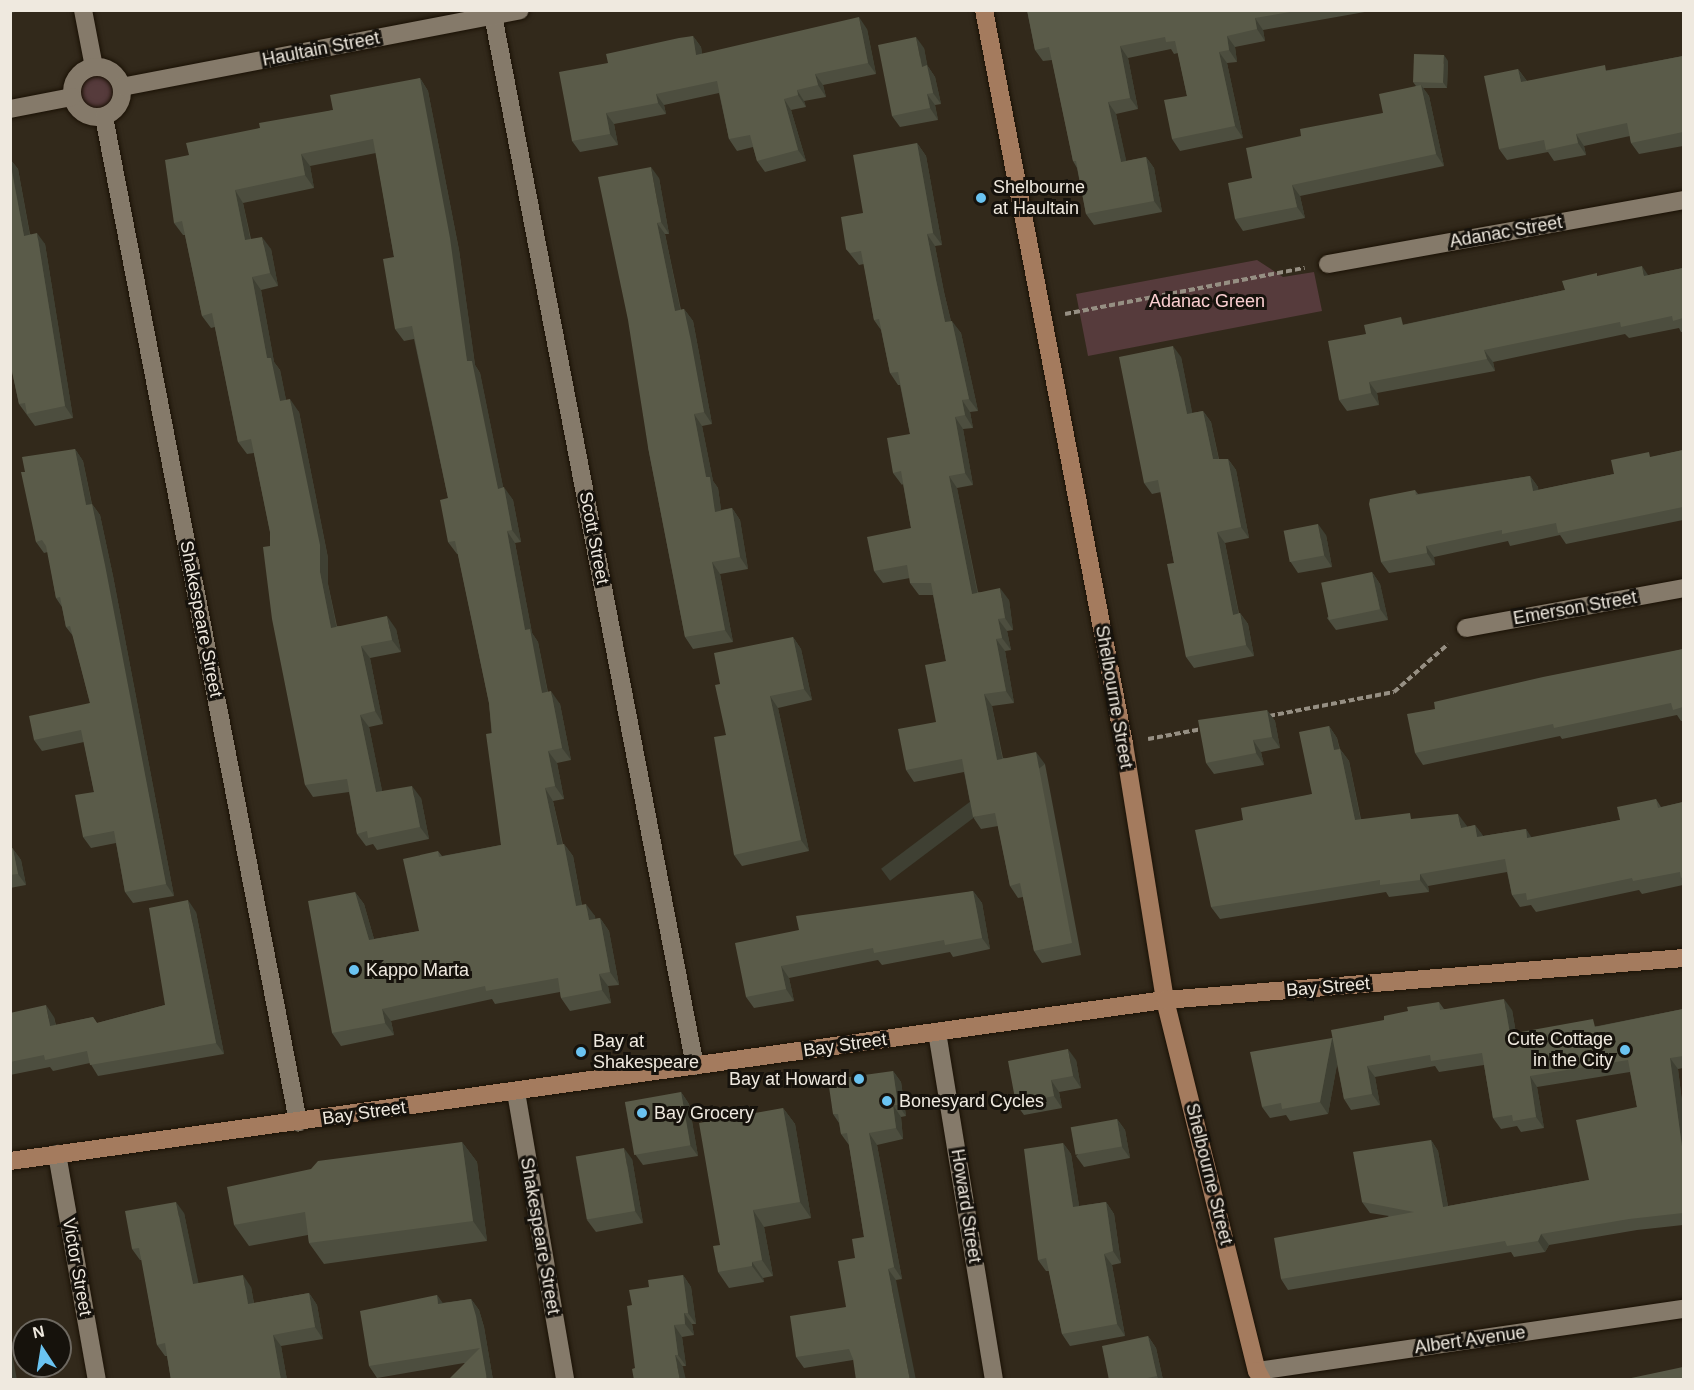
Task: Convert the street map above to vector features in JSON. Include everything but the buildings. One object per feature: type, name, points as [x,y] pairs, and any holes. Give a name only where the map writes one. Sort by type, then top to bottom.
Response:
[{"type":"main road","name":"Shelbourne Street","points":[[984,10],[1124,744],[1166,1000],[1259,1375]]},
{"type":"main road","name":"Bay Street","points":[[10,1161],[1166,1000],[1683,958]]},
{"type":"street","points":[[83,10],[94,67]]},
{"type":"street","name":"Haultain Street","points":[[122,87],[493,13],[520,10]]},
{"type":"street","name":"Scott Street","points":[[493,13],[695,1066]]},
{"type":"street","points":[[94,67],[112,72],[122,87],[119,106],[104,117],[84,114],[72,97],[77,78],[94,67]]},
{"type":"street","points":[[10,109],[72,97]]},
{"type":"street","name":"Shakespeare Street","points":[[104,117],[298,1122]]},
{"type":"street","name":"Adanac Street","points":[[1328,264],[1683,200]]},
{"type":"street","name":"Emerson Street","points":[[1466,628],[1683,588]]},
{"type":"street","name":"Howard Street","points":[[937,1032],[994,1380]]},
{"type":"street","name":"Shakespeare Street","points":[[516,1092],[565,1380]]},
{"type":"street","name":"Victor Street","points":[[57,1154],[97,1380]]},
{"type":"street","name":"Albert Avenue","points":[[1259,1375],[1683,1308]]},
{"type":"path","points":[[1044,319],[1328,264]]},
{"type":"path","points":[[1266,717],[1394,692],[1466,628]]},
{"type":"path","points":[[1124,744],[1208,728]]},
{"type":"green space","points":[[97,73],[110,78],[115,91],[110,104],[97,109],[84,104],[79,91],[84,78]]},
{"type":"green space","name":"Adanac Green","points":[[1257,260],[1283,277],[1314,272],[1322,311],[1088,356],[1076,294]]},
{"type":"place","name":"Shelbourne at Haultain","points":[[981,198]]},
{"type":"place","name":"Kappo Marta","points":[[354,970]]},
{"type":"place","name":"Cute Cottage in the City","points":[[1625,1050]]},
{"type":"place","name":"Bay at Shakespeare","points":[[581,1052]]},
{"type":"place","name":"Bay at Howard","points":[[859,1079]]},
{"type":"place","name":"Bonesyard Cycles","points":[[887,1101]]},
{"type":"place","name":"Bay Grocery","points":[[642,1113]]}]
